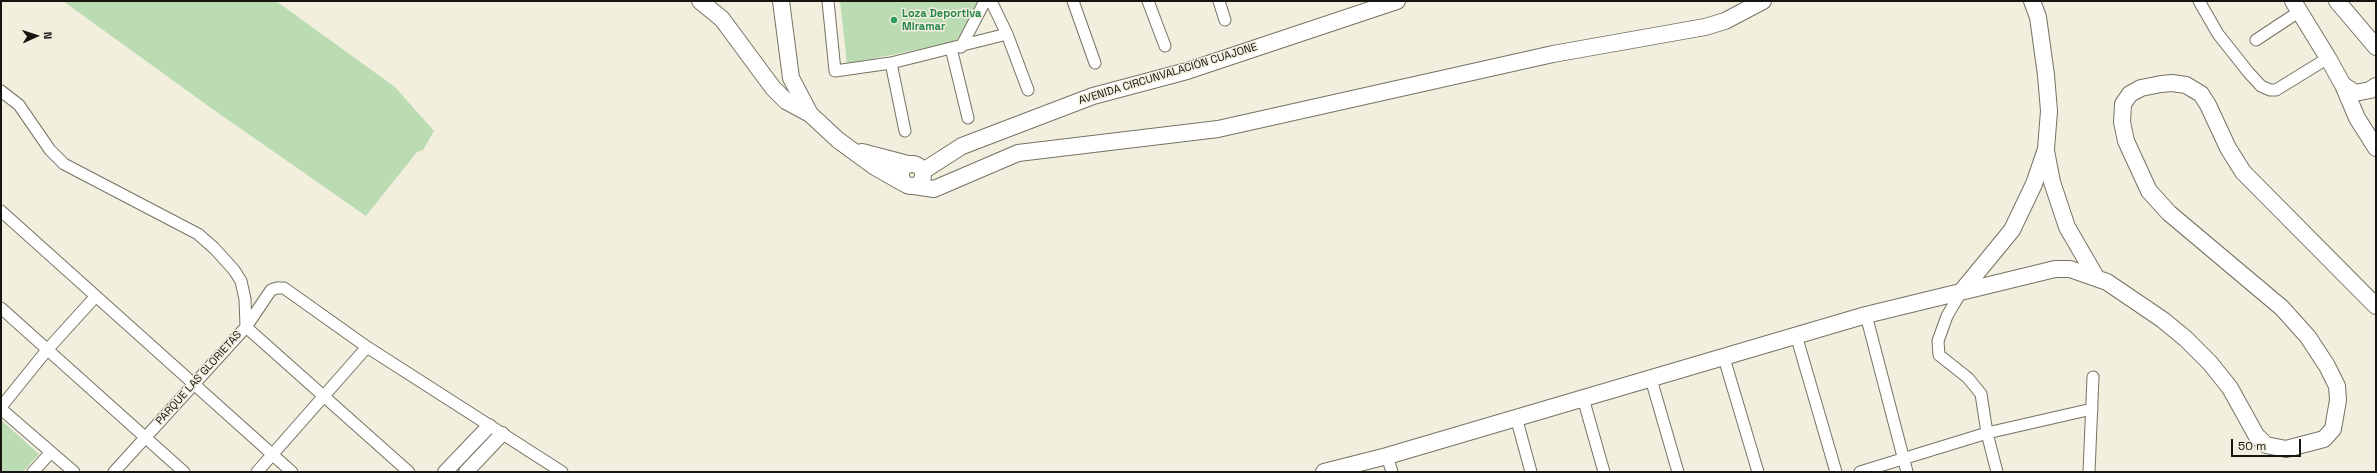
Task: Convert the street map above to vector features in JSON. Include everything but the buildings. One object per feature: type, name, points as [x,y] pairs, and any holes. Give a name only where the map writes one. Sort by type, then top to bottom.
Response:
[{"type":"main road","points":[[700,1],[722,19],[773,88],[786,101],[810,114],[850,149],[914,174],[934,189],[1018,153],[1188,134],[1218,129],[1545,56],[1705,27],[1725,21],[1763,1]]},
{"type":"main road","points":[[781,1],[791,78],[810,114]]},
{"type":"main road","name":"AVENIDA CIRCUNVALACIÓN CUAJONE","points":[[914,174],[962,146],[1093,96],[1187,71],[1397,1]]},
{"type":"main road","points":[[1961,292],[2012,230],[2034,184],[2046,149],[2049,111],[2046,75],[2038,16],[2032,1]]},
{"type":"main road","points":[[2337,1],[2376,47]]},
{"type":"main road","points":[[2297,6],[2343,85],[2357,118],[2376,148]]},
{"type":"main road","points":[[1324,472],[1387,456],[1866,315],[2055,269],[2070,269],[2107,282],[2151,312],[2186,339],[2230,388],[2256,435],[2266,445],[2286,449],[2307,445],[2324,439],[2332,429],[2337,414],[2337,386],[2327,366],[2308,337],[2282,308],[2169,213],[2149,191],[2126,141],[2122,122],[2123,104],[2130,94],[2141,88],[2172,83],[2186,85],[2201,94],[2228,148],[2243,172],[2376,306]]},
{"type":"main road","points":[[2343,85],[2355,92],[2370,90],[2376,86]]},
{"type":"main road","points":[[2046,149],[2052,182],[2067,227],[2096,277]]},
{"type":"street","points":[[828,1],[835,71],[891,64],[1007,34]]},
{"type":"street","points":[[968,118],[956,48],[984,1]]},
{"type":"street","points":[[991,1],[1007,34],[1028,90]]},
{"type":"street","points":[[1073,1],[1095,63]]},
{"type":"street","points":[[1148,1],[1165,46]]},
{"type":"street","points":[[1219,1],[1225,20]]},
{"type":"street","points":[[2199,1],[2218,34],[2245,68],[2261,86],[2270,90],[2276,90],[2328,58]]},
{"type":"street","points":[[2256,40],[2297,6]]},
{"type":"street","points":[[891,64],[905,131]]},
{"type":"street","points":[[1,91],[19,105],[50,150],[64,164],[198,234],[214,248],[234,270],[241,281],[245,299],[246,327],[324,398],[409,472]]},
{"type":"street","points":[[1,211],[192,384],[292,472]]},
{"type":"street","name":"PARQUE LAS GLORIETAS","points":[[114,472],[192,384],[246,327],[271,290],[284,288],[367,347]]},
{"type":"street","points":[[1961,292],[1947,316],[1938,340],[1939,355],[1968,378],[1981,394],[1987,433],[1997,472]]},
{"type":"street","points":[[74,472],[1,408],[47,350],[96,296]]},
{"type":"street","points":[[1,308],[184,472]]},
{"type":"street","points":[[1866,315],[1907,472]]},
{"type":"street","points":[[1796,335],[1836,472]]},
{"type":"street","points":[[257,472],[324,398],[367,347],[562,472]]},
{"type":"street","points":[[1724,358],[1758,472]]},
{"type":"street","points":[[2089,472],[2093,377]]},
{"type":"street","points":[[1651,379],[1678,472]]},
{"type":"street","points":[[1583,398],[1604,472]]},
{"type":"street","points":[[1860,472],[1987,433],[2092,409]]},
{"type":"street","points":[[1516,417],[1531,472]]},
{"type":"street","points":[[445,472],[489,426]]},
{"type":"street","points":[[466,472],[502,434]]},
{"type":"street","points":[[33,472],[51,452]]},
{"type":"street","points":[[1387,456],[1392,472]]},
{"type":"green space","points":[[63,1],[276,1],[395,87],[434,131],[423,150],[417,152],[366,216],[211,108]]},
{"type":"green space","points":[[840,1],[978,1],[963,34],[954,42],[847,64]]},
{"type":"green space","points":[[1,420],[39,454],[23,472],[1,472]]},
{"type":"place","name":"Loza Deportiva Miramar","points":[[894,20]]}]
